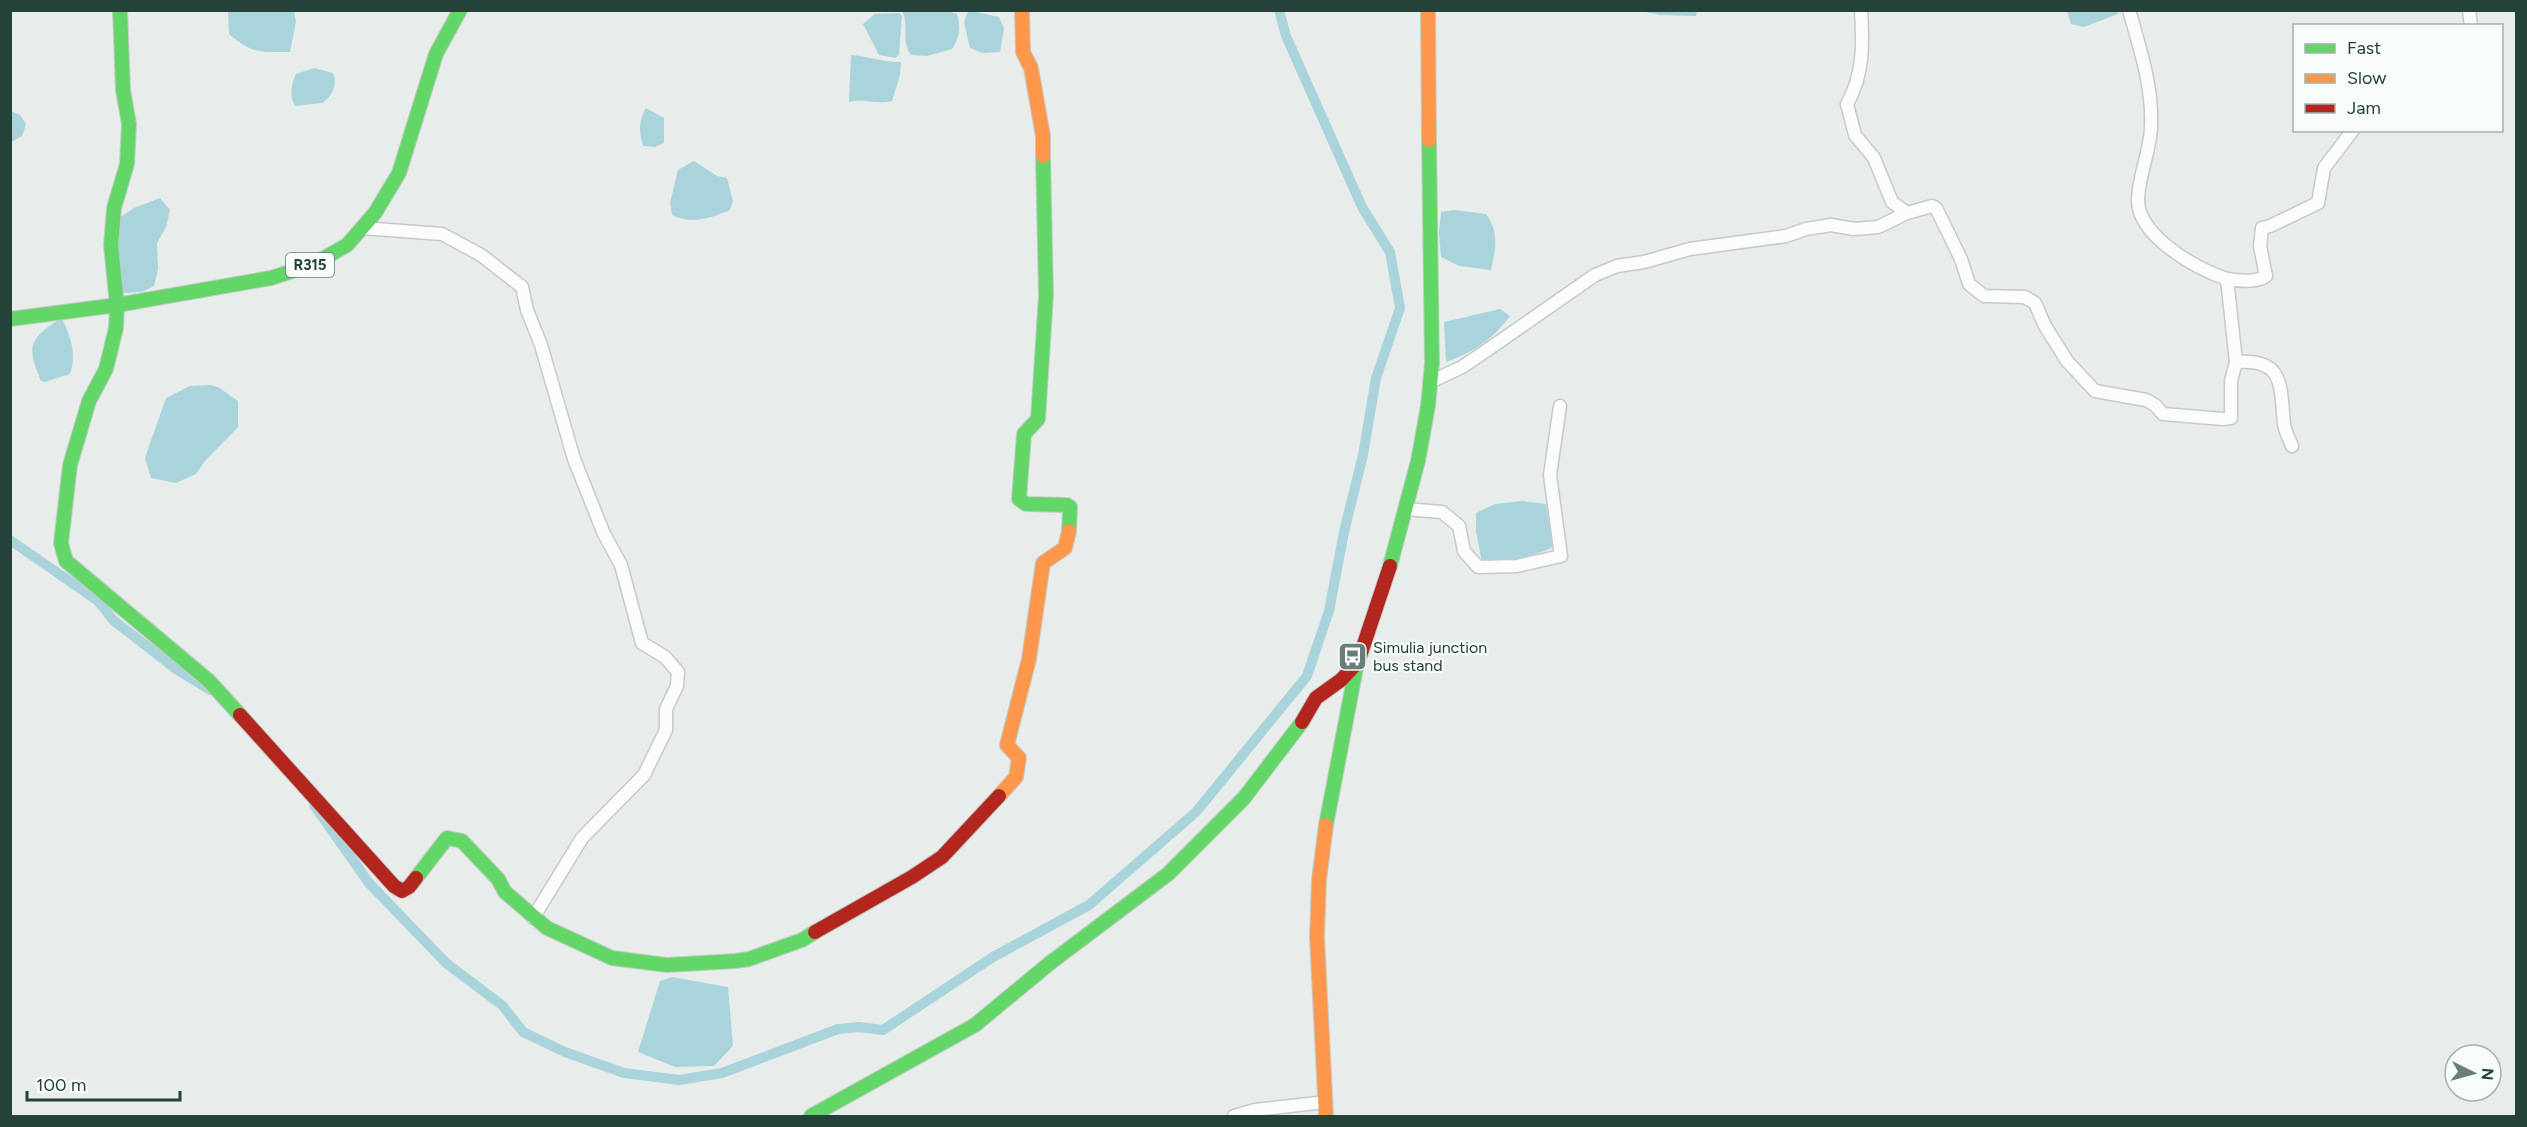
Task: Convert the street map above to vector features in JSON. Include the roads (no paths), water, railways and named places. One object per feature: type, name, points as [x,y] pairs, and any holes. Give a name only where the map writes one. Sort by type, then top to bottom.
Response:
[{"type":"street","points":[[120,10],[123,90],[129,124],[127,164],[114,208],[111,245],[117,305],[116,328],[106,369],[89,401],[70,465],[61,543],[66,561],[209,681],[394,886],[402,891],[409,887],[447,838],[456,838],[462,841],[498,879],[505,892],[533,918],[548,928],[612,958],[650,963],[697,965],[748,959],[802,940],[912,877],[942,856],[1016,777],[1019,758],[1007,745],[1008,738],[1029,659],[1043,563],[1065,548],[1068,541],[1070,507],[1026,504],[1019,500],[1024,434],[1038,420],[1046,295],[1043,135],[1031,68],[1023,52],[1022,10]]},
{"type":"street","name":"R315","points":[[10,319],[117,305],[271,278],[314,264],[348,245],[375,213],[399,173],[436,54],[460,10]]},
{"type":"street","points":[[1326,1116],[1317,990],[1317,910],[1323,850],[1358,662],[1393,555],[1418,461],[1430,382],[1428,10]]},
{"type":"street","points":[[1861,10],[1862,55],[1857,86],[1848,104],[1855,135],[1874,158],[1892,202],[1907,213]]},
{"type":"street","points":[[2129,10],[2148,75],[2151,129],[2138,201],[2141,216],[2148,229],[2182,257],[2227,279],[2261,280],[2266,276],[2260,246],[2262,228],[2318,203],[2324,168],[2351,132]]},
{"type":"street","points":[[1430,382],[1476,357],[1595,274],[1617,266],[1644,262],[1690,249],[1786,236],[1822,226],[1831,225],[1854,229],[1878,227],[1907,213],[1932,206],[1936,208],[1961,259],[1969,284],[1984,296],[2025,297],[2035,303],[2044,326],[2067,361],[2095,391],[2146,400],[2155,405],[2163,414],[2231,418],[2230,381],[2236,362],[2227,279]]},
{"type":"street","points":[[362,228],[442,234],[481,255],[522,287],[527,310],[544,356],[574,459],[604,534],[621,565],[642,643],[665,657],[678,672],[677,686],[666,709],[666,730],[644,775],[582,838],[533,918]]},
{"type":"street","points":[[2236,362],[2254,360],[2270,367],[2280,380],[2284,403],[2284,426],[2292,446]]},
{"type":"street","points":[[1405,509],[1442,512],[1458,526],[1464,551],[1478,567],[1517,566],[1561,556],[1550,475],[1560,406]]},
{"type":"street","points":[[811,1116],[975,1025],[1050,963],[1168,874],[1244,798],[1298,729],[1316,698],[1341,680],[1358,662]]},
{"type":"street","points":[[1234,1116],[1255,1110],[1326,1102]]},
{"type":"water","points":[[228,11],[294,11],[296,22],[290,52],[264,52],[244,45],[229,34]]},
{"type":"water","points":[[902,11],[948,11],[957,14],[959,32],[952,49],[927,56],[911,55],[906,43]]},
{"type":"water","points":[[972,11],[999,17],[1004,28],[1000,52],[982,53],[970,48],[964,22],[967,13]]},
{"type":"water","points":[[1641,11],[1697,11],[1696,16],[1660,15]]},
{"type":"water","points":[[2067,11],[2117,11],[2118,14],[2084,27],[2071,24]]},
{"type":"water","points":[[899,13],[902,16],[899,55],[895,58],[879,55],[863,24],[875,14]]},
{"type":"water","points":[[851,55],[901,62],[900,75],[892,101],[849,102]]},
{"type":"water","points":[[314,68],[333,73],[335,81],[331,94],[322,103],[295,106],[291,90],[296,74]]},
{"type":"water","points":[[646,108],[664,118],[664,143],[655,147],[643,146],[640,122]]},
{"type":"water","points":[[11,111],[20,115],[26,124],[22,136],[11,142]]},
{"type":"water","points":[[694,161],[717,176],[727,178],[733,201],[730,210],[708,218],[694,220],[672,215],[670,203],[678,170]]},
{"type":"water","points":[[160,198],[170,210],[166,227],[157,243],[158,269],[154,286],[142,292],[124,293],[119,282],[119,218],[134,208]]},
{"type":"water","points":[[1454,210],[1486,214],[1490,220],[1495,234],[1491,270],[1459,266],[1441,257],[1439,232],[1441,212]]},
{"type":"water","points":[[1500,309],[1510,316],[1489,339],[1466,354],[1446,362],[1444,322]]},
{"type":"water","points":[[62,319],[72,346],[73,360],[70,374],[45,382],[41,381],[32,355],[34,343],[42,332]]},
{"type":"water","points":[[190,386],[218,387],[238,401],[238,427],[205,461],[196,474],[176,483],[151,478],[145,458],[166,398]]},
{"type":"water","points":[[1523,501],[1546,504],[1553,547],[1518,559],[1482,562],[1476,532],[1476,513],[1495,504]]},
{"type":"water","points":[[672,977],[728,987],[733,1046],[714,1066],[675,1067],[638,1052],[660,981]]},
{"type":"waterway","points":[[314,805],[369,883],[446,963],[503,1006],[523,1032],[565,1052],[624,1073],[679,1080],[722,1073],[838,1029],[859,1027],[883,1030],[993,957],[1089,905],[1196,812],[1307,676],[1329,611],[1344,532],[1363,455],[1376,378],[1400,308],[1390,252],[1362,207],[1286,36],[1279,10]]},
{"type":"waterway","points":[[10,540],[98,601],[113,620],[176,669],[210,690]]},
{"type":"place","name":"Simulia junction bus stand","points":[[1352,656]]}]
